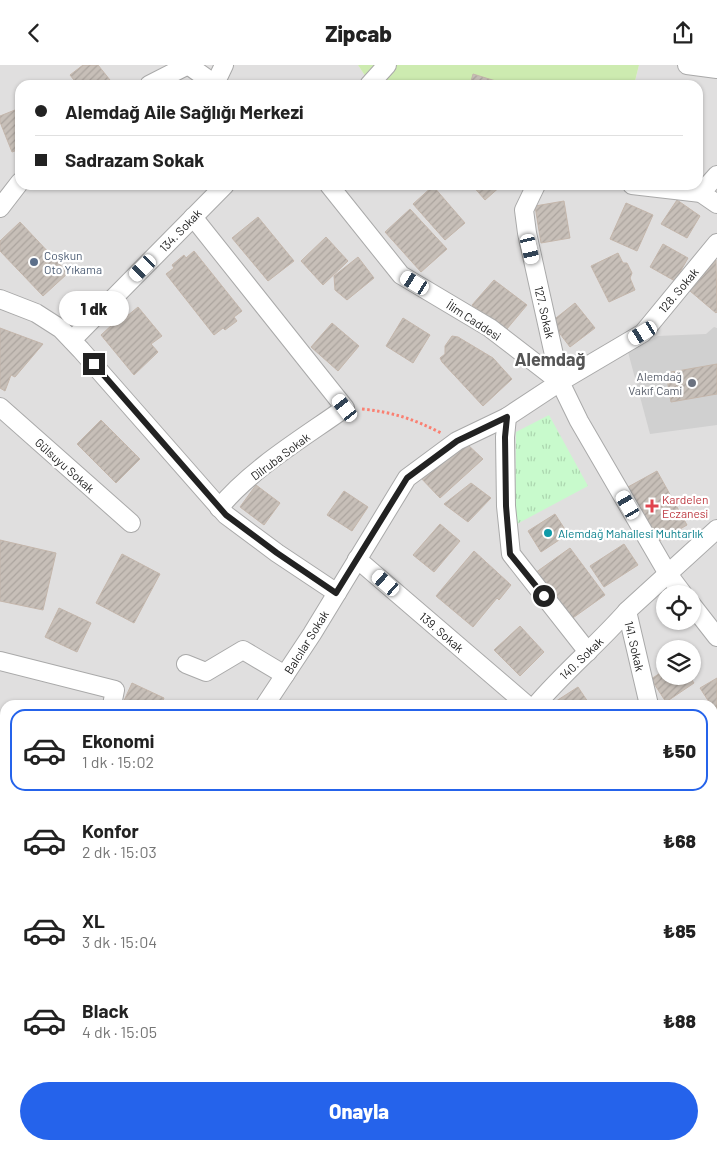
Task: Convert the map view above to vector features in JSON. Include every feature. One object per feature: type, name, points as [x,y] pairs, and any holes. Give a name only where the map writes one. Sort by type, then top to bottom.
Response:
[{"type":"street","points":[[159,80],[188,65],[209,80]]},
{"type":"street","points":[[218,80],[224,65]]},
{"type":"street","points":[[374,80],[387,65]]},
{"type":"street","points":[[687,65],[717,69]]},
{"type":"street","points":[[701,193],[717,175]]},
{"type":"street","points":[[0,208],[15,188]]},
{"type":"street","name":"134. Sokak","points":[[72,340],[220,190]]},
{"type":"street","name":"İlim Caddesi","points":[[333,190],[401,275],[490,328],[560,381],[579,421],[668,574],[677,585]]},
{"type":"street","name":"127. Sokak","points":[[534,190],[524,210],[527,233],[560,381]]},
{"type":"street","points":[[675,190],[701,193],[717,204]]},
{"type":"street","points":[[193,217],[345,408]]},
{"type":"street","name":"128. Sokak","points":[[560,381],[643,333],[717,243]]},
{"type":"street","points":[[0,299],[36,313],[61,329],[226,515],[336,593]]},
{"type":"street","name":"Balcılar Sokak","points":[[268,700],[407,478],[457,441],[507,417],[560,381]]},
{"type":"street","name":"Gülsuyu Sokak","points":[[0,407],[131,523]]},
{"type":"street","name":"Dilruba Sokak","points":[[219,508],[228,497],[270,461],[345,408]]},
{"type":"street","points":[[507,417],[505,437],[506,506],[510,554],[588,651]]},
{"type":"street","name":"141. Sokak","points":[[648,700],[627,611],[717,529]]},
{"type":"street","name":"139. Sokak","points":[[357,559],[521,700]]},
{"type":"street","name":"140. Sokak","points":[[540,700],[627,611]]},
{"type":"street","points":[[701,617],[717,637]]},
{"type":"street","points":[[186,664],[206,672],[243,650],[284,675]]},
{"type":"street","points":[[0,661],[115,690],[113,700]]},
{"type":"path","points":[[345,408],[376,410],[402,415],[457,441]]},
{"type":"shaded area","points":[[0,65],[358,65],[368,80],[15,80],[15,190],[703,190],[703,80],[635,80],[639,65],[717,65],[717,700],[0,700]]},
{"type":"shaded area","points":[[714,327],[717,328],[717,425],[650,434],[628,352],[658,336],[706,334]]},
{"type":"green space","points":[[358,65],[639,65],[635,80],[368,80]]},
{"type":"green space","points":[[549,415],[588,486],[515,525],[516,432]]},
{"type":"building","points":[[83,65],[98,65],[110,80],[74,80],[70,75]]},
{"type":"building","points":[[473,74],[492,80],[471,80]]},
{"type":"building","points":[[15,110],[15,151],[12,152],[0,122],[0,116]]},
{"type":"building","points":[[429,190],[436,190],[465,223],[445,240],[413,204]]},
{"type":"building","points":[[476,190],[496,190],[485,200]]},
{"type":"building","points":[[677,200],[700,216],[687,238],[661,224]]},
{"type":"building","points":[[564,201],[570,238],[541,243],[535,206]]},
{"type":"building","points":[[626,203],[653,215],[637,251],[610,239]]},
{"type":"building","points":[[410,209],[447,249],[421,272],[385,232]]},
{"type":"building","points":[[258,217],[294,261],[268,281],[232,238]]},
{"type":"building","name":"Coşkun Oto Yıkama","points":[[20,222],[68,273],[43,296],[0,251],[0,241]]},
{"type":"building","points":[[326,237],[348,261],[323,285],[301,261]]},
{"type":"building","points":[[663,244],[688,258],[675,281],[650,267]]},
{"type":"building","points":[[194,251],[242,311],[234,317],[237,321],[214,335],[166,274],[174,268],[172,265],[184,255],[186,258]]},
{"type":"building","points":[[618,253],[623,263],[627,263],[632,273],[630,278],[635,290],[609,302],[591,266]]},
{"type":"building","points":[[358,257],[374,278],[347,300],[335,290],[334,276]]},
{"type":"building","points":[[716,260],[717,312],[716,313],[690,291]]},
{"type":"building","points":[[494,280],[527,305],[506,330],[472,305]]},
{"type":"building","points":[[575,303],[595,328],[570,347],[551,322]]},
{"type":"building","points":[[138,307],[162,336],[151,344],[158,352],[134,375],[101,335],[113,324],[115,326]]},
{"type":"building","points":[[403,318],[430,335],[413,363],[386,346]]},
{"type":"building","points":[[332,323],[359,346],[338,371],[311,347]]},
{"type":"building","points":[[0,328],[43,344],[15,377],[11,375],[5,391],[0,388]]},
{"type":"building","points":[[452,336],[458,337],[493,358],[512,379],[483,406],[440,358],[445,354],[445,346]]},
{"type":"building","name":"Alemdağ Vakıf Cami","points":[[717,364],[717,394],[671,402],[666,373]]},
{"type":"building","points":[[101,420],[140,459],[116,483],[77,444]]},
{"type":"building","points":[[467,444],[483,459],[440,498],[419,476]]},
{"type":"building","points":[[657,471],[687,525],[659,541],[628,487]]},
{"type":"building","points":[[471,483],[491,498],[468,522],[444,504]]},
{"type":"building","points":[[256,485],[280,503],[264,525],[240,507]]},
{"type":"building","points":[[344,491],[368,507],[352,531],[327,515]]},
{"type":"building","name":"Alemdağ Mahallesi Muhtarlık","points":[[555,514],[568,534],[541,552],[528,531]]},
{"type":"building","points":[[440,524],[460,541],[434,572],[413,555]]},
{"type":"building","points":[[0,540],[56,553],[43,610],[0,601]]},
{"type":"building","points":[[624,544],[638,565],[604,587],[590,566]]},
{"type":"building","points":[[570,548],[605,595],[570,620],[535,573]]},
{"type":"building","points":[[474,551],[511,585],[499,600],[497,598],[473,627],[436,596]]},
{"type":"building","points":[[122,554],[160,574],[134,623],[96,603]]},
{"type":"building","points":[[59,608],[91,623],[77,652],[45,637]]},
{"type":"building","points":[[520,626],[544,652],[520,676],[494,650]]},
{"type":"building","points":[[656,676],[656,685],[691,685],[669,700],[665,700],[651,679]]},
{"type":"building","points":[[717,678],[717,700],[708,700],[700,688]]},
{"type":"building","points":[[132,683],[164,698],[163,700],[124,700]]},
{"type":"building","points":[[578,687],[587,700],[558,700]]},
{"type":"place","name":"Coşkun Oto Yıkama","points":[[34,262]]},
{"type":"place","name":"Alemdağ Vakıf Cami","points":[[692,383]]},
{"type":"place","name":"Kardelen Eczanesi","points":[[652,506]]},
{"type":"place","name":"Alemdağ Mahallesi Muhtarlık","points":[[548,533]]},
{"type":"district","name":"Alemdağ","points":[[550,359]]},
{"type":"route","points":[[94,364],[226,515],[336,593],[407,478],[457,441],[507,417],[505,437],[506,506],[510,554],[544,596]]}]
